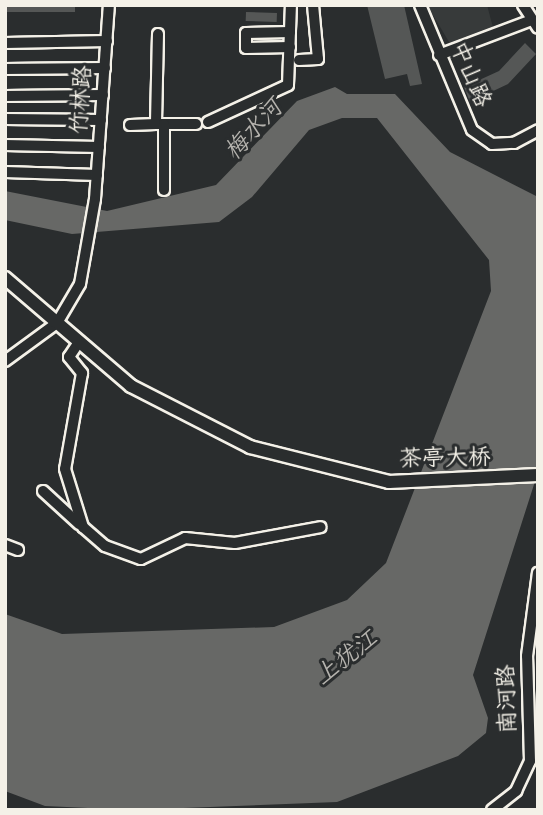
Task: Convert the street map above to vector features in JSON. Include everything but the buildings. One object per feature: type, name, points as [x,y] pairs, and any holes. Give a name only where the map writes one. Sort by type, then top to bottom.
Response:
[{"type":"main road","name":"茶亭大桥","points":[[5,278],[131,386],[250,447],[352,477],[445,483],[538,475]]},
{"type":"street","name":"竹林路","points":[[57,323],[80,284],[90,240],[109,5]]},
{"type":"street","points":[[208,122],[288,85],[291,5]]},
{"type":"street","points":[[299,60],[318,60],[313,5]]},
{"type":"street","name":"中山路","points":[[420,5],[472,130],[492,144],[514,143],[538,130]]},
{"type":"street","points":[[523,5],[529,21],[538,28]]},
{"type":"street","points":[[439,55],[529,21]]},
{"type":"street","points":[[290,32],[246,33],[246,48],[290,47]]},
{"type":"street","points":[[158,34],[164,190]]},
{"type":"street","points":[[5,43],[107,41]]},
{"type":"street","points":[[5,69],[105,68]]},
{"type":"street","points":[[5,96],[103,95]]},
{"type":"street","points":[[5,119],[101,120]]},
{"type":"street","points":[[130,125],[196,124]]},
{"type":"street","points":[[5,145],[99,147]]},
{"type":"street","points":[[5,172],[97,175]]},
{"type":"street","points":[[5,361],[57,323]]},
{"type":"street","points":[[79,342],[69,357],[82,373],[65,469],[83,527]]},
{"type":"street","points":[[43,491],[105,546],[141,559],[185,538],[235,542],[321,527]]},
{"type":"street","points":[[5,545],[18,550]]},
{"type":"street","name":"南河路","points":[[492,810],[516,791],[530,761],[527,656],[538,573]]},
{"type":"shaded area","points":[[427,5],[487,5],[495,35],[452,47]]},
{"type":"water","name":"上犹江","points":[[335,87],[347,94],[395,94],[450,152],[538,197],[538,472],[473,675],[488,718],[486,733],[458,756],[337,802],[131,810],[45,806],[5,791],[5,614],[62,634],[274,627],[347,600],[386,563],[491,291],[489,260],[377,118],[342,118],[309,130],[252,197],[219,222],[72,234],[5,220],[5,191],[107,211],[216,185],[297,101]]},
{"type":"water label","name":"梅水河","points":[[255,131]]}]
